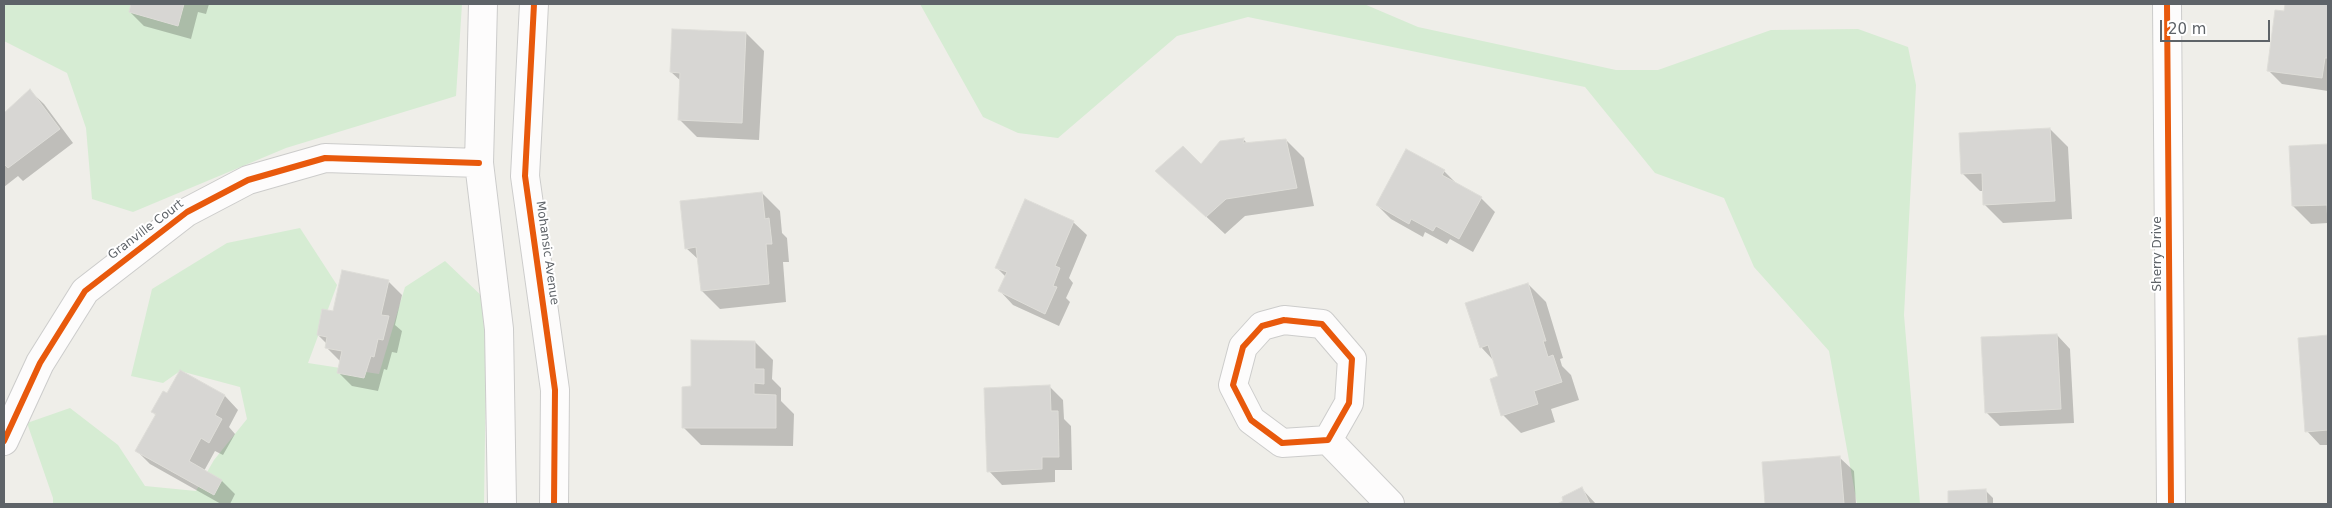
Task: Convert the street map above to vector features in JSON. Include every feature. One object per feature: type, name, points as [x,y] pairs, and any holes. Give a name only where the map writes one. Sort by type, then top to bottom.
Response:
[{"type":"street","points":[[483,4],[479,163],[499,329],[502,504]]},
{"type":"street","name":"Mohansic Avenue","points":[[534,4],[525,176],[555,390],[554,504]]},
{"type":"street","name":"Sherry Drive","points":[[2167,4],[2171,504]]},
{"type":"street","name":"Granville Court","points":[[4,441],[40,362],[84,291],[187,212],[248,180],[324,158],[479,163]]},
{"type":"street","points":[[1328,440],[1349,403],[1352,359],[1322,324],[1284,320],[1262,326],[1243,347],[1233,385],[1251,420],[1282,443],[1328,440],[1390,504]]},
{"type":"green space","points":[[4,4],[462,4],[456,96],[286,148],[133,212],[92,199],[86,128],[67,73],[4,41]]},
{"type":"green space","points":[[920,4],[1364,4],[1418,27],[1616,70],[1658,70],[1771,30],[1858,29],[1908,47],[1916,85],[1904,315],[1920,504],[1857,504],[1829,351],[1754,267],[1724,198],[1655,173],[1585,87],[1248,17],[1177,36],[1058,138],[1018,133],[983,117]]},
{"type":"green space","points":[[300,228],[337,285],[308,363],[379,374],[405,287],[445,261],[487,301],[484,504],[53,504],[53,498],[27,423],[70,408],[118,445],[145,486],[196,491],[214,460],[247,419],[240,387],[180,371],[163,383],[131,376],[152,289],[227,243]]},
{"type":"building","points":[[131,4],[184,4],[178,26],[129,12]]},
{"type":"building","points":[[2285,4],[2328,4],[2328,58],[2325,58],[2322,78],[2267,71],[2275,10],[2284,11]]},
{"type":"building","points":[[672,29],[746,32],[742,123],[678,120],[680,73],[670,72]]},
{"type":"building","points":[[30,89],[60,129],[8,168],[4,164],[4,113]]},
{"type":"building","points":[[2050,128],[2055,201],[1983,205],[1982,173],[1961,174],[1959,133]]},
{"type":"building","points":[[1244,138],[1243,143],[1286,139],[1297,188],[1226,199],[1206,217],[1155,171],[1183,146],[1201,164],[1220,141]]},
{"type":"building","points":[[2328,144],[2328,223],[2327,205],[2292,206],[2289,146]]},
{"type":"building","points":[[1406,149],[1445,170],[1442,175],[1482,197],[1459,239],[1436,226],[1433,231],[1411,219],[1409,224],[1376,205]]},
{"type":"building","points":[[762,192],[765,219],[769,218],[772,244],[766,244],[769,284],[701,291],[696,247],[685,249],[680,201]]},
{"type":"building","points":[[1025,199],[1074,221],[1055,266],[1060,268],[1053,286],[1057,287],[1045,314],[998,291],[1007,272],[995,268]]},
{"type":"building","points":[[342,270],[389,280],[381,315],[389,316],[383,340],[378,339],[374,357],[371,356],[364,378],[337,373],[342,351],[325,348],[327,337],[317,335],[322,309],[333,311]]},
{"type":"building","points":[[1528,283],[1546,341],[1543,341],[1548,357],[1553,355],[1562,382],[1534,391],[1538,404],[1501,416],[1490,379],[1498,376],[1488,345],[1480,348],[1465,303]]},
{"type":"building","points":[[2057,334],[2061,409],[1985,413],[1981,337]]},
{"type":"building","points":[[2328,335],[2328,430],[2305,432],[2298,338]]},
{"type":"building","points":[[691,340],[755,341],[755,369],[764,369],[764,384],[754,383],[754,394],[776,395],[776,428],[682,428],[682,387],[691,386]]},
{"type":"building","points":[[180,370],[225,395],[215,415],[222,419],[209,443],[201,438],[189,461],[222,480],[214,495],[135,451],[156,414],[151,412],[163,391],[167,393]]},
{"type":"building","points":[[1050,385],[1051,411],[1058,411],[1059,457],[1042,457],[1042,469],[987,472],[984,388]]},
{"type":"building","points":[[1840,456],[1844,504],[1765,504],[1762,462]]},
{"type":"building","points":[[1582,487],[1590,504],[1557,504],[1563,501],[1562,497]]},
{"type":"building","points":[[1986,489],[1987,504],[1948,504],[1948,491]]},
{"type":"cycle path","points":[[534,4],[525,176],[555,390],[554,504]]},
{"type":"cycle path","points":[[2167,4],[2171,504]]},
{"type":"cycle path","points":[[4,441],[40,363],[85,291],[187,212],[248,180],[325,158],[479,163]]},
{"type":"cycle path","points":[[1284,320],[1322,324],[1352,359],[1349,403],[1328,440],[1282,443],[1251,420],[1233,385],[1243,347],[1262,326],[1284,320]]}]
